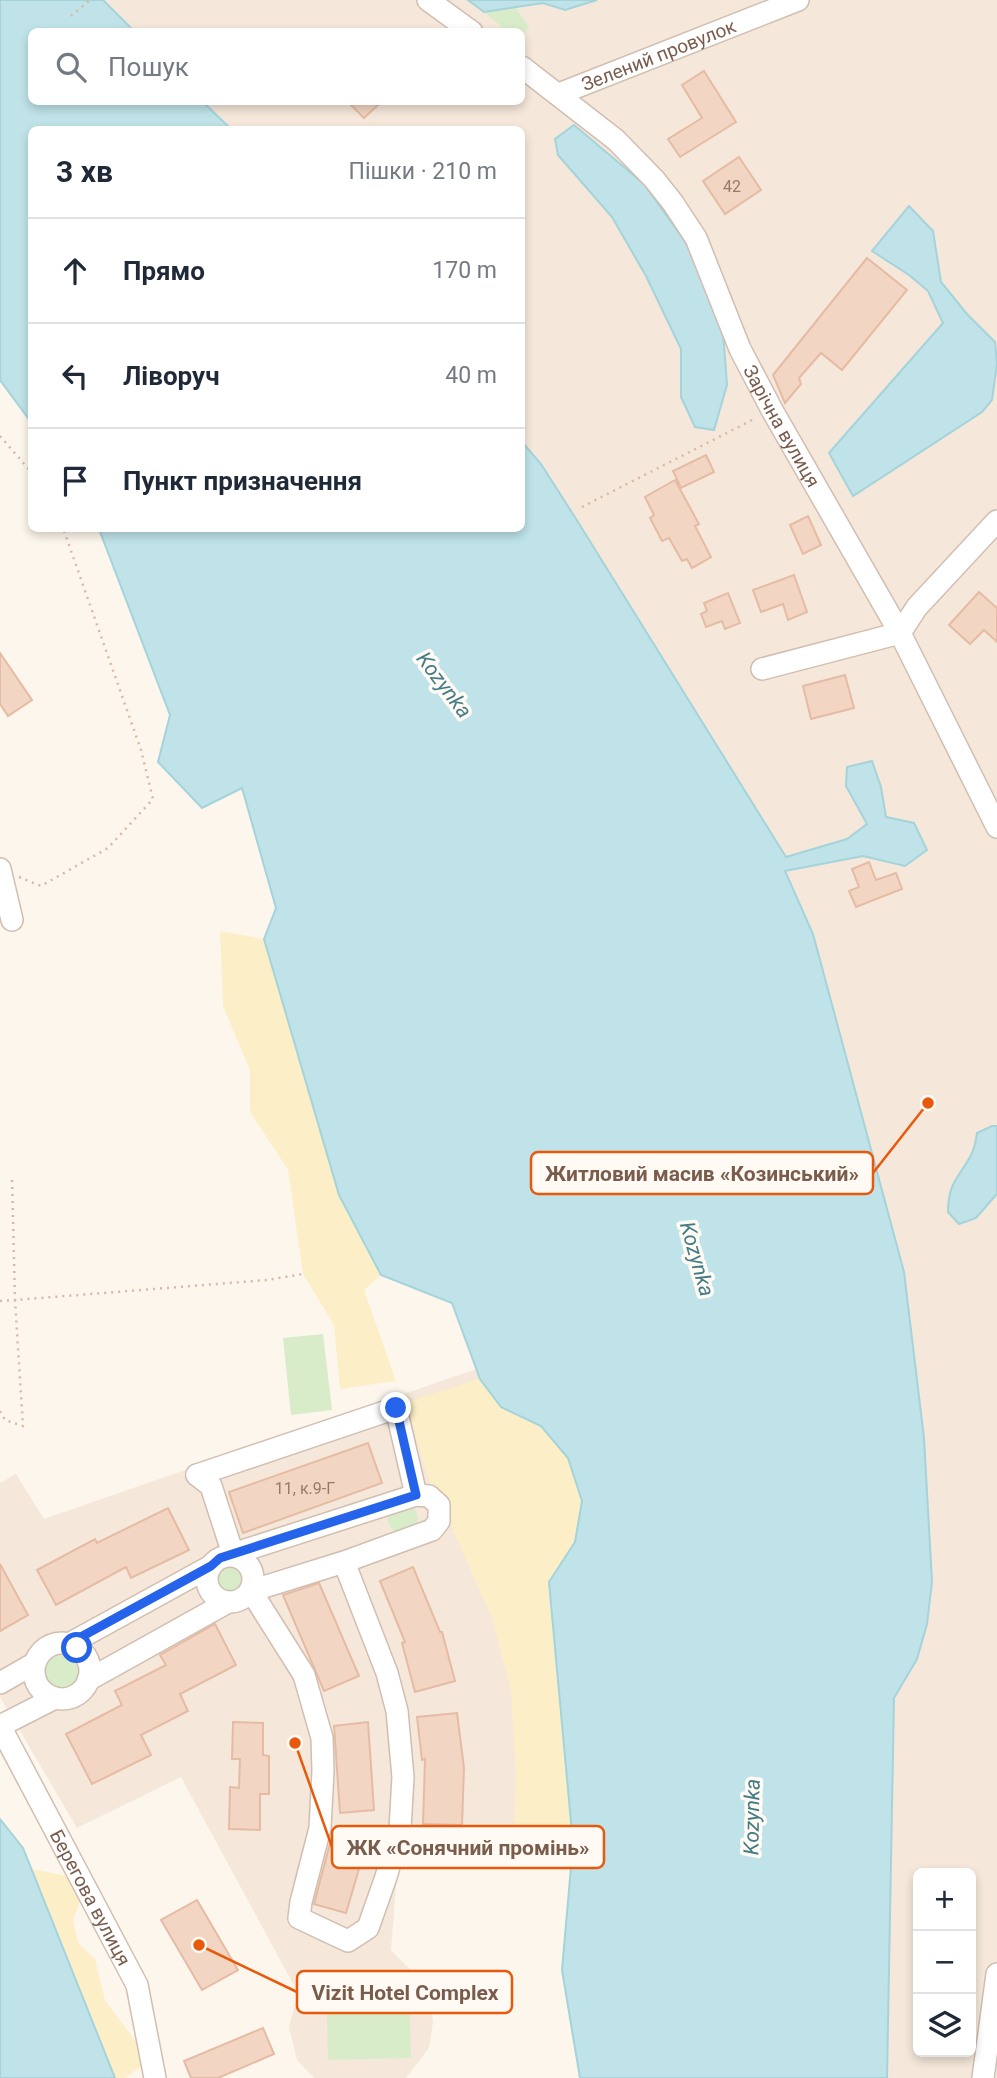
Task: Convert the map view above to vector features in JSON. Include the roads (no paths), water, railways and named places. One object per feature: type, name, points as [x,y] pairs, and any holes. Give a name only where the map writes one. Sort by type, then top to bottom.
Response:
[{"type":"street","points":[[428,0],[466,28]]},
{"type":"street","name":"Зелений провулок","points":[[559,94],[798,0]]},
{"type":"street","name":"Зарічна вулиця","points":[[525,69],[616,140],[673,202],[695,238],[740,349],[900,633],[997,827]]},
{"type":"street","points":[[762,670],[900,633],[917,607],[997,520]]},
{"type":"street","points":[[0,869],[12,920]]},
{"type":"street","points":[[344,1562],[387,1673],[397,1711],[403,1777],[400,1829],[377,1903],[368,1928],[348,1941],[299,1918],[320,1828],[323,1771],[321,1738],[304,1675],[251,1591],[254,1576],[251,1568],[247,1562],[233,1555],[211,1486],[197,1475],[396,1408],[416,1495]]},
{"type":"street","points":[[416,1495],[429,1496],[439,1505],[439,1521],[432,1530],[344,1562],[251,1591],[240,1600],[228,1602],[88,1679],[79,1693],[64,1699],[47,1695],[40,1689],[34,1672],[35,1663],[44,1649],[52,1645],[68,1644],[211,1566],[220,1558],[416,1495]]},
{"type":"street","points":[[211,1566],[207,1573],[209,1589],[214,1595],[228,1602]]},
{"type":"street","points":[[68,1644],[77,1648],[88,1662],[88,1679]]},
{"type":"street","points":[[0,1683],[35,1663]]},
{"type":"street","points":[[0,1726],[55,1698]]},
{"type":"street","name":"Берегова вулиця","points":[[0,1726],[137,1985],[155,2078]]},
{"type":"street","points":[[983,2078],[997,1974]]},
{"type":"water","points":[[0,0],[103,0],[131,28],[28,28],[28,105],[206,105],[228,126],[28,126],[28,418],[0,380]]},
{"type":"water","points":[[468,0],[597,0],[565,10],[543,3],[484,12]]},
{"type":"water","points":[[574,125],[644,184],[684,240],[721,306],[727,385],[714,430],[695,427],[681,397],[681,349],[646,276],[612,217],[558,155],[555,139]]},
{"type":"water","points":[[909,206],[933,231],[941,282],[995,342],[997,364],[992,400],[982,412],[853,496],[829,453],[943,323],[928,291],[872,251]]},
{"type":"water","name":"Kozynka","points":[[525,445],[541,464],[578,522],[786,857],[847,839],[867,824],[846,786],[847,767],[872,761],[881,787],[886,817],[914,823],[927,850],[905,866],[863,856],[785,871],[813,934],[904,1272],[924,1438],[932,1582],[927,1624],[917,1659],[894,1698],[887,2078],[580,2078],[562,1970],[573,1844],[549,1582],[575,1542],[582,1501],[568,1458],[541,1426],[501,1407],[480,1379],[452,1303],[381,1275],[339,1195],[264,939],[276,908],[242,788],[202,808],[158,762],[170,715],[100,532],[525,532]]},
{"type":"water","points":[[997,1126],[997,1194],[976,1218],[959,1224],[948,1212],[952,1187],[972,1152],[977,1133]]},
{"type":"water","points":[[0,1819],[23,1848],[115,2078],[0,2078]]},
{"type":"place","name":"Житловий масив «Козинський»","points":[[928,1103]]},
{"type":"place","name":"ЖК «Сонячний промінь»","points":[[295,1743]]},
{"type":"place","name":"Vizit Hotel Complex","points":[[199,1945]]}]
